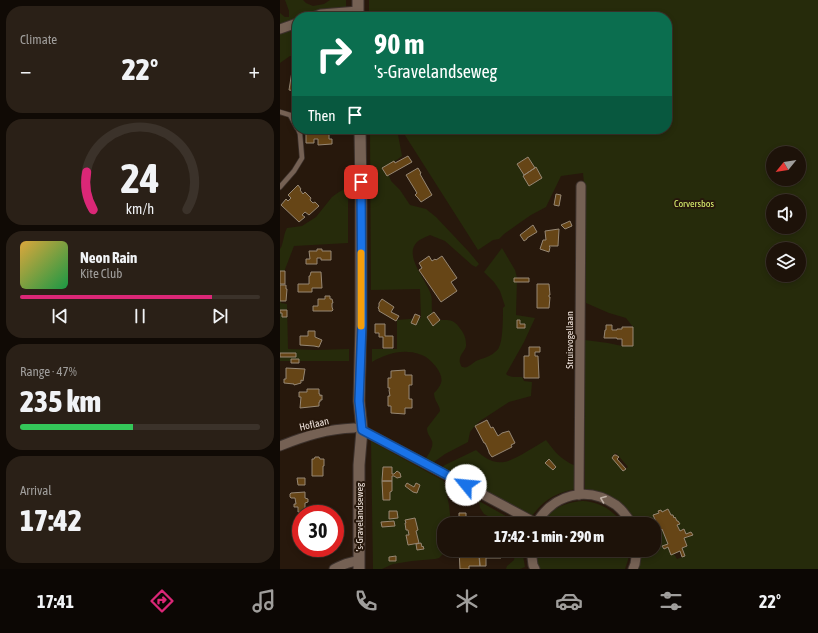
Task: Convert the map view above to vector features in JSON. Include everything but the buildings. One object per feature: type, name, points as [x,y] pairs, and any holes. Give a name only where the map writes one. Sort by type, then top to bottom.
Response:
[{"type":"street","points":[[336,12],[358,9]]},
{"type":"street","points":[[280,29],[292,25]]},
{"type":"street","name":"'s-Gravelandseweg","points":[[359,565],[358,429],[362,324],[360,134]]},
{"type":"street","name":"Struisvogellaan","points":[[579,494],[581,186]]},
{"type":"street","points":[[358,429],[523,517]]},
{"type":"street","name":"Hoflaan","points":[[280,446],[301,437],[324,431],[358,429]]},
{"type":"street","points":[[541,517],[554,503],[566,497],[579,494],[594,495],[608,500],[621,509],[627,517]]},
{"type":"street","points":[[531,557],[531,568]]},
{"type":"street","points":[[633,569],[636,557]]},
{"type":"street","points":[[334,569],[343,564],[354,561],[359,565]]},
{"type":"lane","points":[[280,112],[290,115],[292,119]]},
{"type":"lane","points":[[280,187],[294,172],[302,158],[300,134]]},
{"type":"green space","points":[[285,0],[303,0],[313,6],[324,4],[330,0],[346,0],[346,8],[319,12],[292,12],[292,21],[280,25],[280,13],[285,17],[289,17],[289,11]]},
{"type":"green space","name":"Corversbos","points":[[369,0],[818,0],[818,569],[639,569],[641,557],[661,557],[661,528],[668,544],[663,546],[664,549],[668,547],[671,555],[674,554],[677,559],[685,556],[682,548],[687,546],[684,538],[693,535],[691,532],[686,534],[684,529],[680,531],[677,525],[680,524],[673,515],[671,515],[668,509],[662,512],[660,510],[658,511],[659,513],[654,517],[632,517],[622,504],[616,500],[602,493],[585,489],[585,340],[622,346],[633,346],[633,327],[626,318],[609,313],[586,303],[585,193],[583,173],[561,176],[546,207],[531,215],[499,239],[493,240],[478,250],[404,134],[672,134],[672,12],[369,12]],"holes":[[[616,453],[628,467],[624,470],[612,456]]]},
{"type":"green space","points":[[292,30],[292,56],[290,56],[280,63],[280,34]]},
{"type":"green space","points":[[370,134],[398,134],[402,156],[387,170],[391,181],[400,190],[410,205],[426,209],[436,217],[479,264],[476,267],[472,265],[445,241],[430,235],[417,242],[413,248],[414,261],[429,289],[434,316],[439,320],[449,320],[456,323],[464,335],[466,346],[460,357],[462,367],[470,366],[476,361],[491,355],[498,349],[501,340],[503,308],[505,306],[500,291],[494,282],[484,272],[502,248],[515,270],[517,278],[516,315],[535,318],[524,342],[506,374],[512,377],[522,377],[524,381],[532,382],[531,396],[509,402],[480,421],[470,432],[468,442],[445,454],[431,464],[425,460],[432,446],[432,441],[427,428],[440,411],[434,393],[438,389],[442,380],[435,365],[426,357],[413,352],[394,353],[372,362],[372,349],[397,349],[397,320],[421,318],[420,289],[371,290]]},
{"type":"green space","points":[[348,187],[348,243],[294,246],[284,272],[281,303],[287,304],[288,349],[349,349],[349,361],[280,361],[280,249],[287,228],[302,226],[316,217],[332,197]]},
{"type":"green space","points":[[546,440],[559,455],[566,461],[576,466],[576,489],[561,493],[549,499],[539,507],[532,517],[526,517],[440,469],[445,465],[476,450],[485,457],[496,462],[508,461],[525,453]]},
{"type":"green space","points":[[371,441],[444,481],[450,517],[437,517],[437,557],[440,557],[439,558],[393,564],[382,569],[373,569]]},
{"type":"green space","points":[[479,501],[508,517],[490,517],[484,514],[480,508]]},
{"type":"green space","points":[[583,501],[595,503],[606,508],[617,517],[546,517],[558,507]]},
{"type":"green space","points":[[514,557],[523,557],[525,567],[520,569],[506,569],[507,566],[514,560]]},
{"type":"green space","points":[[535,557],[629,557],[625,569],[538,569]]},
{"type":"slow traffic","points":[[361,253],[361,326]]},
{"type":"route","points":[[361,182],[362,324],[359,401],[362,430],[466,485]]}]
